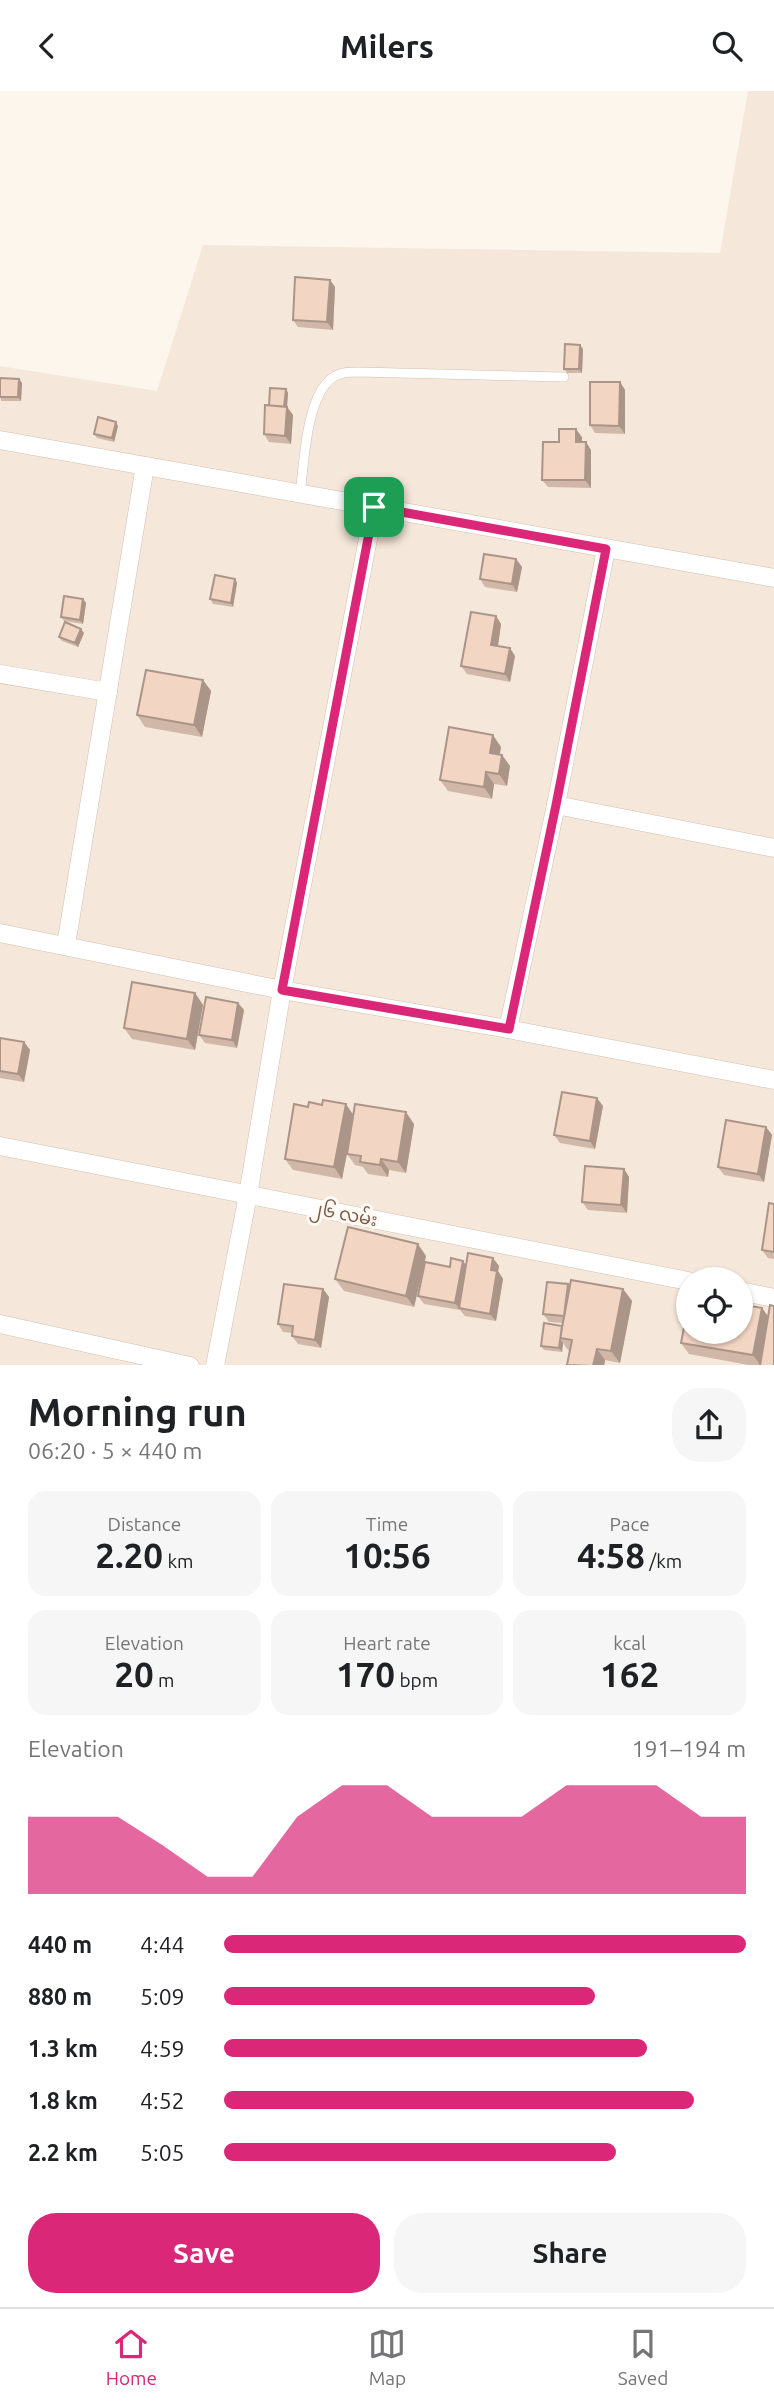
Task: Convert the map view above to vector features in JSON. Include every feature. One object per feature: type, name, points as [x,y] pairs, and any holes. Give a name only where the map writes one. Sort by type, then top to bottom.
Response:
[{"type":"street","points":[[0,440],[774,578]]},
{"type":"street","points":[[66,945],[145,466]]},
{"type":"street","points":[[215,1365],[248,1195],[282,990],[374,507]]},
{"type":"street","points":[[509,1029],[606,549]]},
{"type":"street","points":[[0,674],[108,692]]},
{"type":"street","points":[[556,805],[774,848]]},
{"type":"street","points":[[0,933],[282,990],[509,1029],[774,1080]]},
{"type":"street","name":"၂၆ လမ်း","points":[[0,1146],[676,1279]]},
{"type":"street","points":[[753,1294],[774,1298]]},
{"type":"street","points":[[0,1324],[185,1365]]},
{"type":"lane","points":[[300,494],[313,408],[331,378],[346,372],[564,377]]},
{"type":"shaded area","points":[[748,91],[774,91],[774,1365],[0,1365],[0,366],[157,391],[203,245],[720,253]]},
{"type":"building","points":[[295,277],[330,280],[327,322],[293,320]]},
{"type":"building","points":[[565,344],[580,345],[579,369],[564,369]]},
{"type":"building","points":[[0,378],[19,379],[18,397],[0,397]]},
{"type":"building","points":[[590,382],[620,382],[619,426],[590,425]]},
{"type":"building","points":[[270,388],[286,389],[284,407],[269,406]]},
{"type":"building","points":[[265,405],[287,407],[285,436],[264,434]]},
{"type":"building","points":[[98,417],[116,422],[112,438],[94,434]]},
{"type":"building","points":[[559,429],[576,429],[576,442],[586,442],[585,480],[542,480],[543,442],[559,442]]},
{"type":"building","points":[[484,554],[516,559],[512,584],[480,579]]},
{"type":"building","points":[[215,575],[235,579],[231,603],[210,599]]},
{"type":"building","points":[[64,596],[83,599],[80,620],[61,617]]},
{"type":"building","points":[[471,612],[496,616],[491,645],[510,648],[505,674],[461,666]]},
{"type":"building","points":[[65,622],[81,629],[75,643],[59,637]]},
{"type":"building","points":[[146,670],[203,680],[194,725],[137,715]]},
{"type":"building","points":[[449,727],[493,735],[490,753],[502,755],[499,774],[486,772],[484,787],[440,780]]},
{"type":"building","points":[[132,982],[195,993],[187,1039],[124,1028]]},
{"type":"building","points":[[206,997],[238,1003],[232,1040],[199,1035]]},
{"type":"building","points":[[0,1038],[24,1042],[18,1074],[0,1071]]},
{"type":"building","points":[[562,1092],[597,1098],[590,1141],[554,1135]]},
{"type":"building","points":[[323,1100],[346,1104],[334,1167],[285,1159],[294,1104],[308,1107],[309,1102],[322,1105]]},
{"type":"building","points":[[355,1104],[406,1112],[398,1162],[381,1159],[380,1165],[360,1162],[361,1156],[347,1154]]},
{"type":"building","points":[[726,1120],[766,1127],[758,1174],[718,1167]]},
{"type":"building","points":[[585,1166],[624,1169],[621,1205],[582,1202]]},
{"type":"building","points":[[769,1203],[774,1204],[774,1252],[762,1250]]},
{"type":"building","points":[[348,1227],[418,1244],[406,1296],[335,1279]]},
{"type":"building","points":[[468,1253],[493,1258],[491,1270],[497,1271],[490,1314],[459,1308]]},
{"type":"building","points":[[451,1258],[463,1261],[455,1303],[418,1296],[425,1262],[450,1267]]},
{"type":"building","points":[[571,1280],[623,1289],[611,1351],[597,1349],[593,1365],[567,1365],[572,1340],[560,1338]]},
{"type":"building","points":[[547,1282],[568,1284],[564,1316],[543,1314]]},
{"type":"building","points":[[284,1284],[323,1289],[315,1340],[292,1336],[293,1326],[278,1324]]},
{"type":"building","points":[[770,1305],[774,1306],[774,1365],[760,1365]]},
{"type":"building","points":[[753,1306],[762,1308],[753,1355],[687,1344],[753,1344]]},
{"type":"building","points":[[544,1323],[562,1326],[559,1348],[541,1346]]},
{"type":"route","points":[[374,507],[606,549],[509,1029],[282,990],[374,507]]}]
